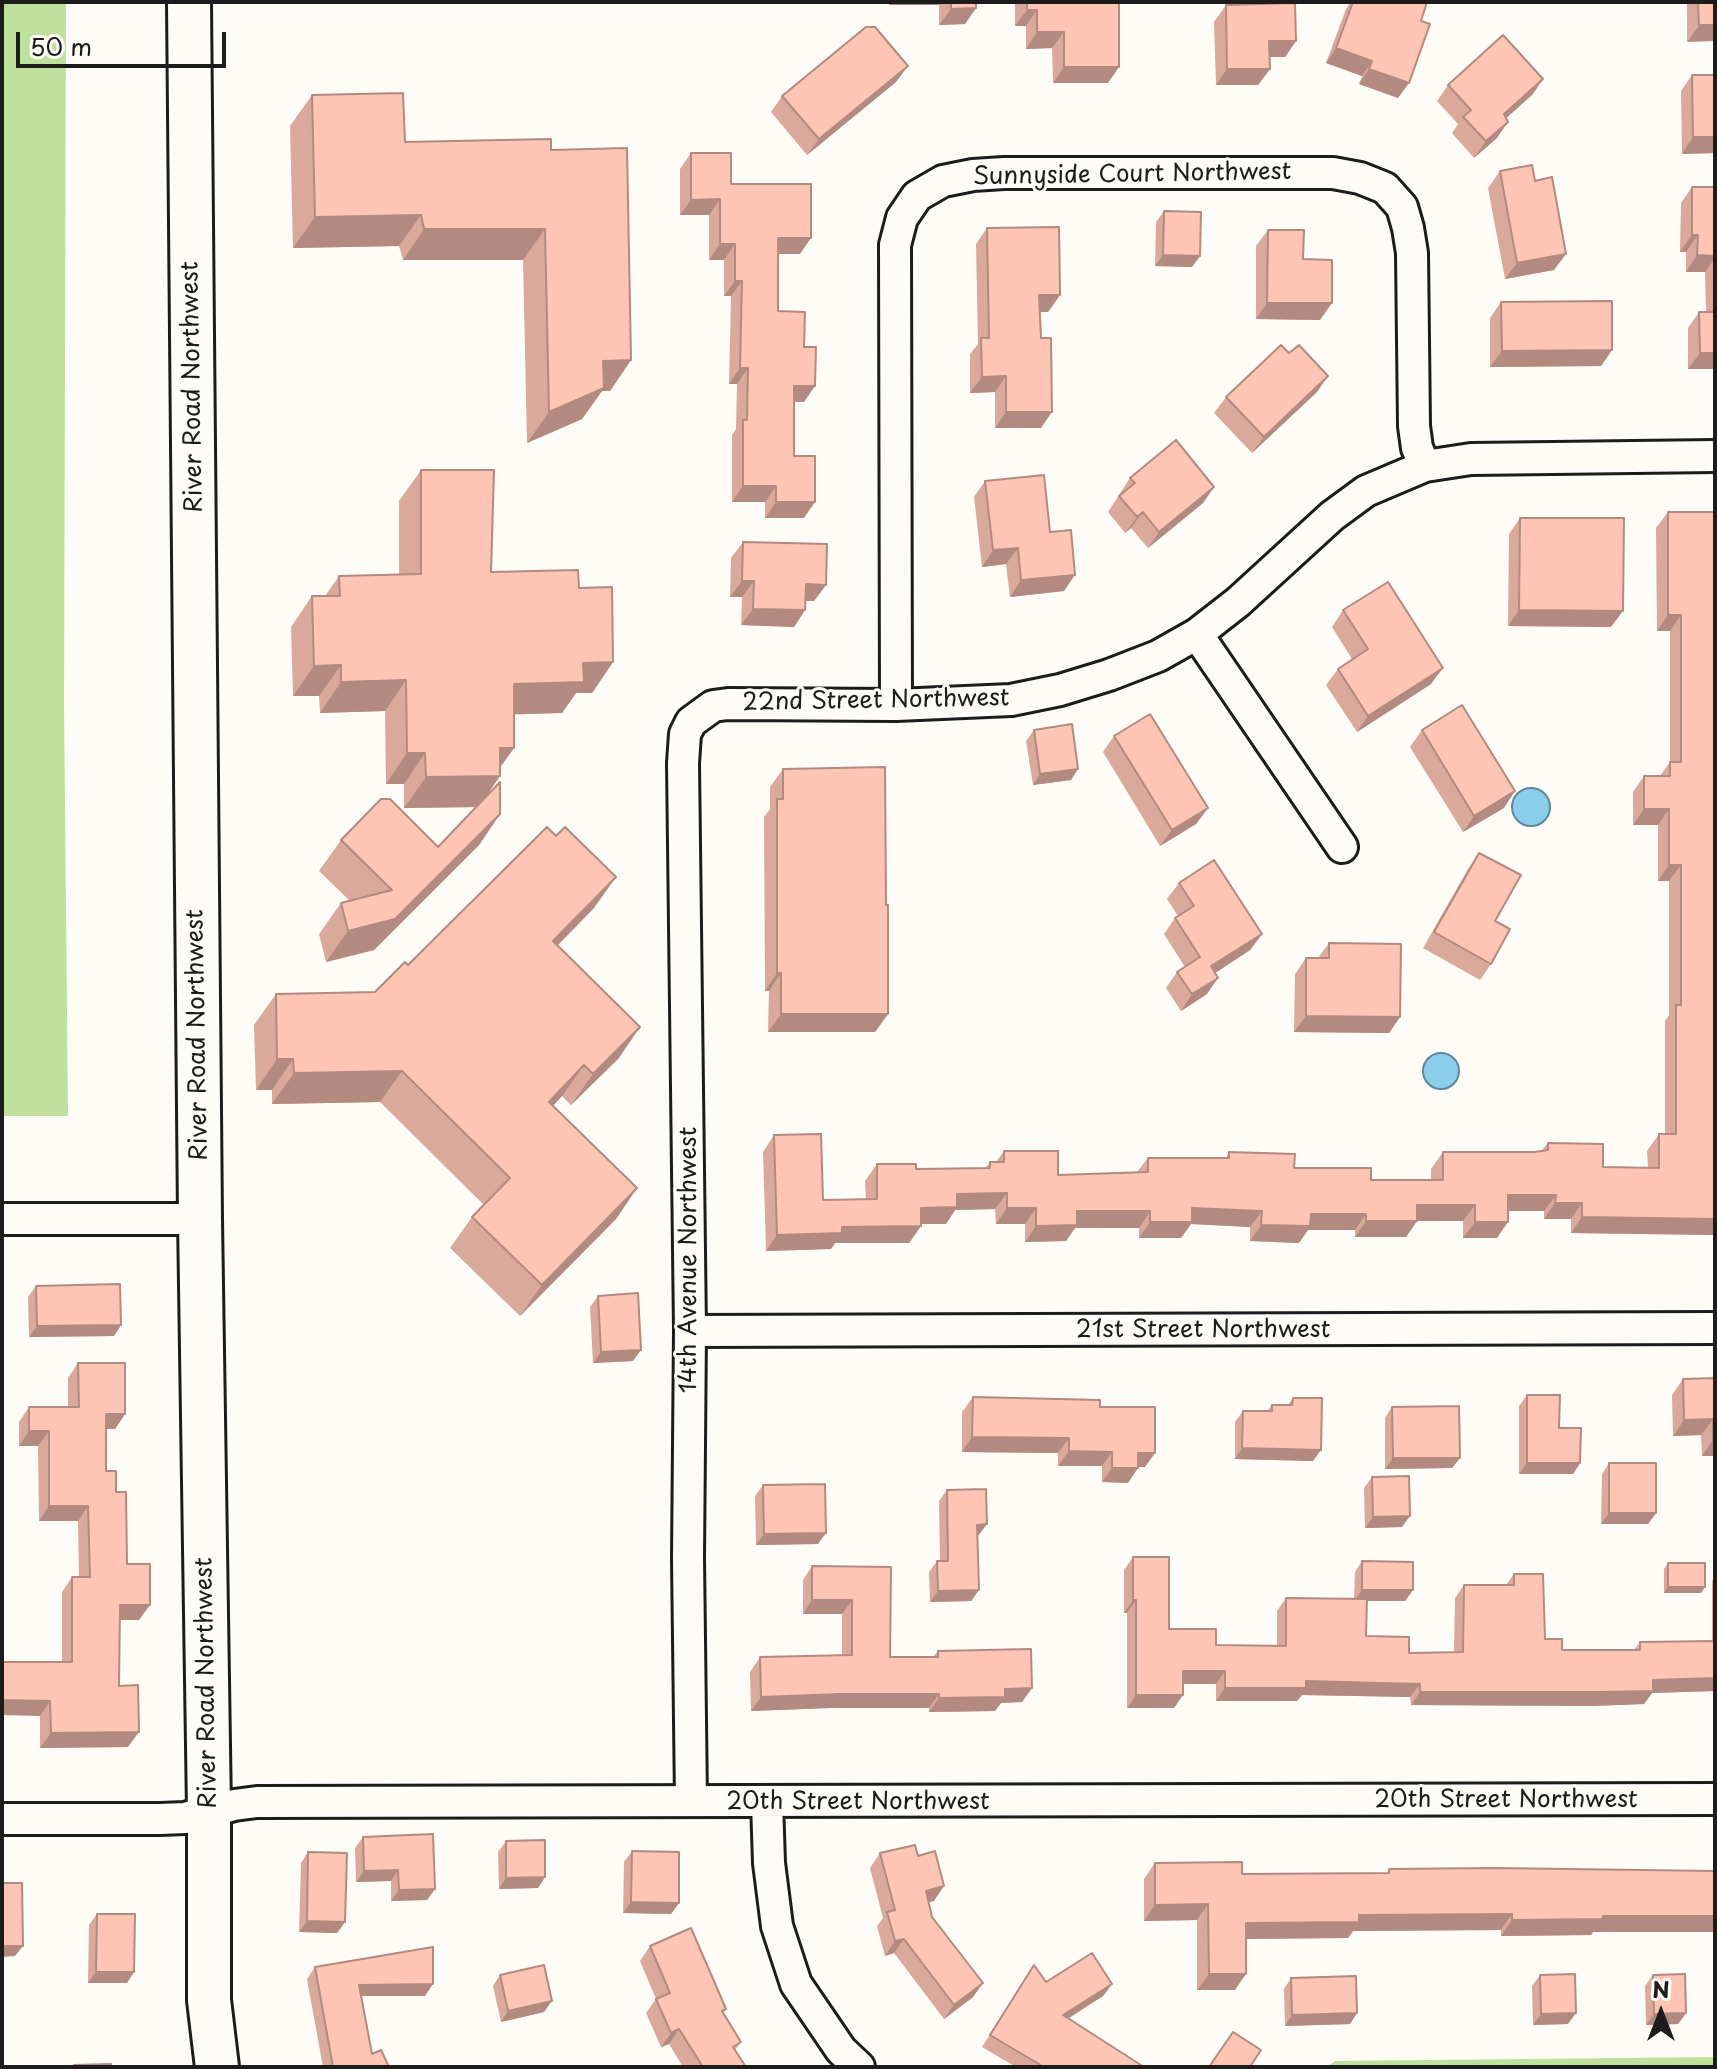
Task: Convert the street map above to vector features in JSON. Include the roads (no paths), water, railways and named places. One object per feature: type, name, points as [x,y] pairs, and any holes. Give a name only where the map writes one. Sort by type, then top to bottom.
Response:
[{"type":"street","name":"River Road Northwest","points":[[189,2],[209,2000],[217,2067]]},
{"type":"street","name":"Sunnyside Court Northwest","points":[[896,705],[895,245],[902,218],[917,196],[943,181],[1004,173],[1333,173],[1360,178],[1385,188],[1402,207],[1412,253],[1414,426],[1417,448],[1425,466]]},
{"type":"street","name":"22nd Street Northwest","points":[[691,722],[713,706],[728,704],[896,705],[1011,700],[1060,690],[1158,656],[1197,634],[1238,602],[1332,516],[1366,491],[1425,466],[1471,459],[1715,456]]},
{"type":"street","points":[[1197,634],[1342,847]]},
{"type":"street","name":"14th Avenue Northwest","points":[[691,722],[685,734],[683,763],[690,1331],[688,1573],[691,1801]]},
{"type":"street","points":[[2,1219],[200,1219]]},
{"type":"street","name":"21st Street Northwest","points":[[690,1331],[1715,1328]]},
{"type":"street","name":"20th Street Northwest","points":[[2,1819],[185,1818],[257,1802],[1715,1799]]},
{"type":"street","points":[[767,1802],[769,1863],[777,1926],[792,1973],[817,2017],[841,2050],[859,2067]]},
{"type":"water","points":[[1531,788],[1544,794],[1550,807],[1544,820],[1531,826],[1518,820],[1512,807],[1518,794]]},
{"type":"water","points":[[1441,1053],[1454,1058],[1459,1071],[1454,1084],[1441,1089],[1428,1084],[1423,1071],[1428,1058]]}]
